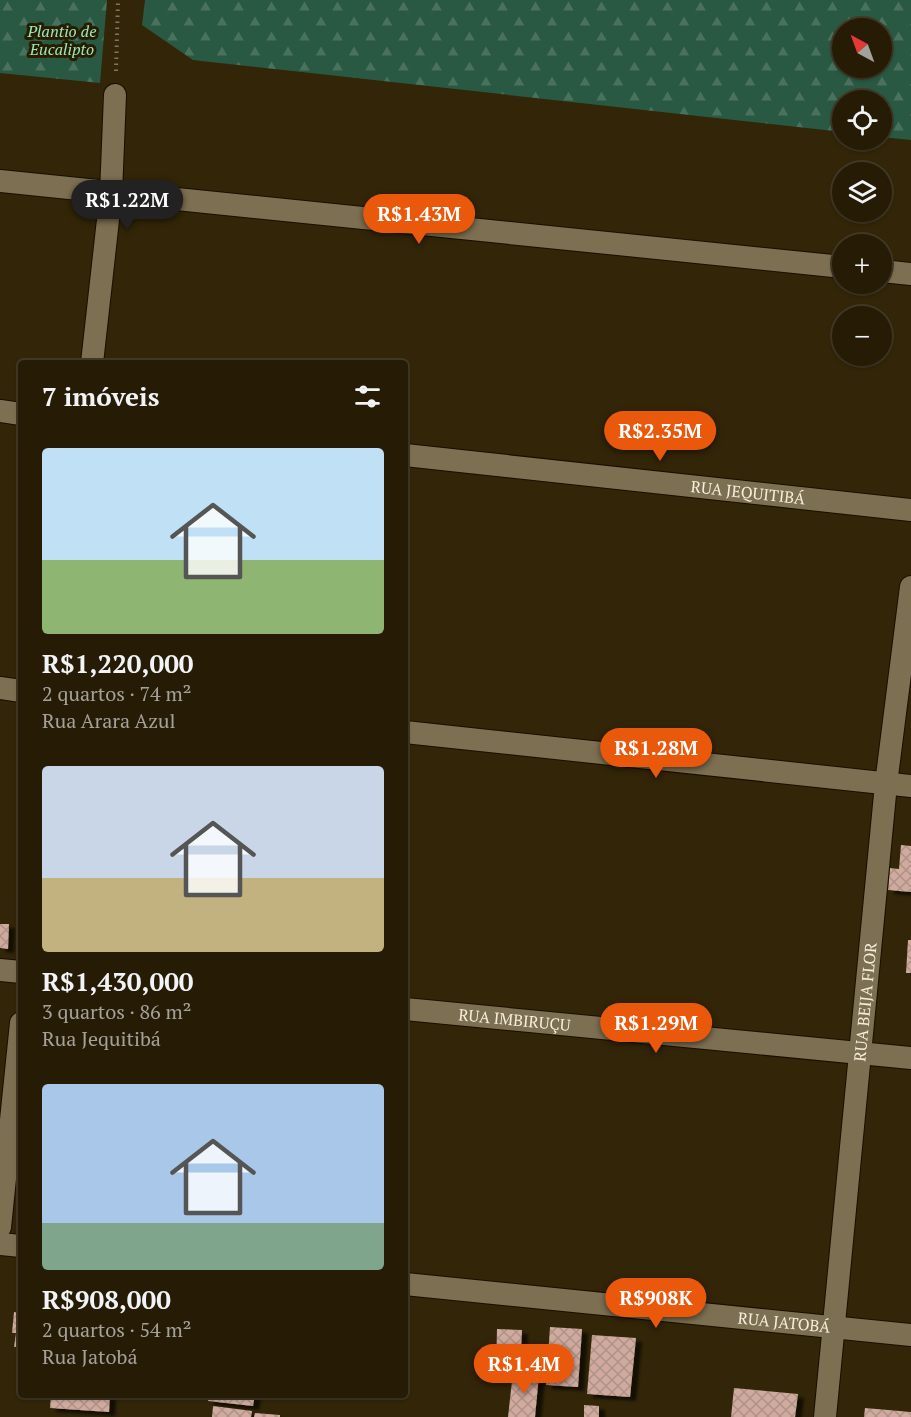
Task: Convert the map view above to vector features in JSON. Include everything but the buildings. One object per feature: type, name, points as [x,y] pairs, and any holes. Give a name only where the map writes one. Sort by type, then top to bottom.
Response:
[{"type":"street","points":[[92,360],[111,193],[115,95]]},
{"type":"street","points":[[0,181],[832,266]]},
{"type":"street","points":[[892,272],[911,274]]},
{"type":"street","points":[[0,411],[18,414]]},
{"type":"street","name":"RUA JEQUITIBÁ","points":[[408,455],[911,510]]},
{"type":"street","name":"RUA BEIJA FLOR","points":[[825,1417],[862,1053],[886,784],[911,587]]},
{"type":"street","points":[[0,688],[18,691]]},
{"type":"street","points":[[408,732],[911,786]]},
{"type":"street","points":[[0,970],[18,972]]},
{"type":"street","name":"RUA IMBIRUÇU","points":[[408,1009],[911,1058]]},
{"type":"street","points":[[0,1227],[18,1052]]},
{"type":"street","points":[[0,1244],[18,1246]]},
{"type":"street","name":"RUA JATOBÁ","points":[[408,1284],[911,1335]]},
{"type":"path","points":[[115,95],[118,0]]},
{"type":"green space","name":"Plantio de Eucalipto","points":[[0,0],[107,0],[100,83],[0,73]]},
{"type":"green space","points":[[145,0],[911,0],[911,140],[892,138],[892,90],[832,90],[832,131],[193,60],[142,25]]}]
